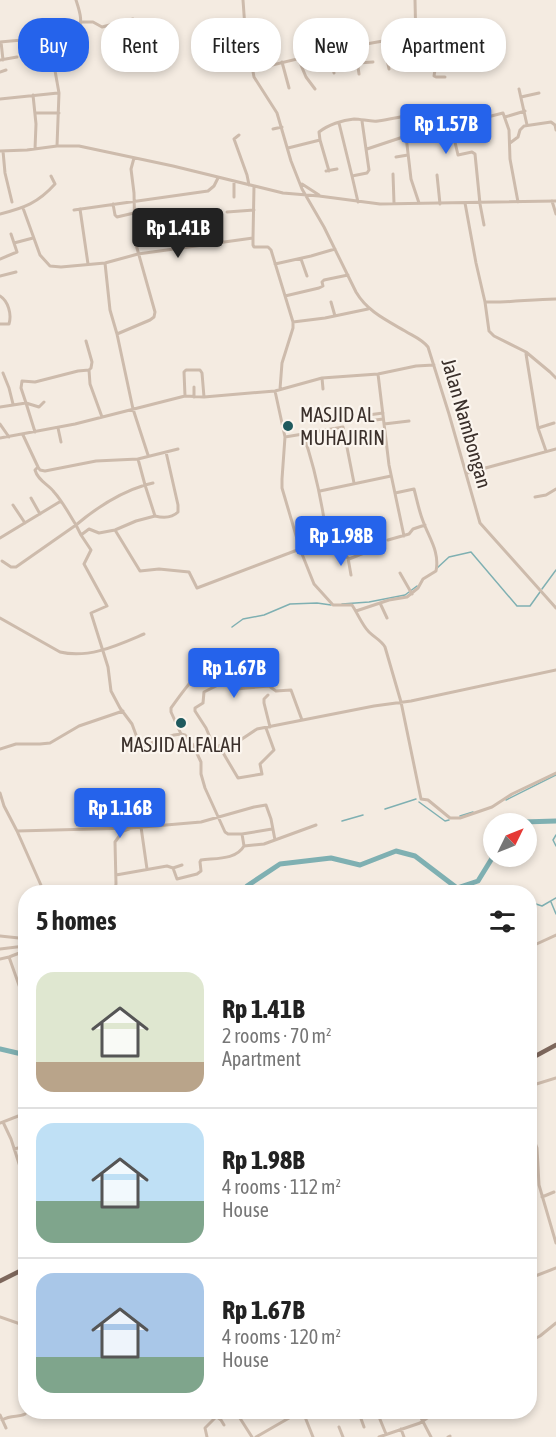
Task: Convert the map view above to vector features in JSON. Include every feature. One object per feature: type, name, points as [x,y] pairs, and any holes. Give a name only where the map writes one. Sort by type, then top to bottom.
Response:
[{"type":"main road","points":[[537,1055],[556,1045]]},
{"type":"main road","points":[[0,1281],[18,1272]]},
{"type":"street","name":"Jalan Nambongan","points":[[243,0],[244,18]]},
{"type":"street","points":[[415,0],[415,18]]},
{"type":"street","points":[[78,1],[81,18]]},
{"type":"street","points":[[17,57],[2,60],[0,42],[18,40]]},
{"type":"street","points":[[289,88],[282,62],[293,59]]},
{"type":"street","points":[[369,62],[373,62]]},
{"type":"street","points":[[0,72],[6,70]]},
{"type":"street","points":[[55,72],[59,93],[57,146]]},
{"type":"street","name":"Jalan Nambongan","points":[[252,72],[256,82],[274,106],[300,183],[358,296],[382,318],[423,341],[431,352],[482,525],[556,608]]},
{"type":"street","points":[[304,72],[315,89]]},
{"type":"street","points":[[435,72],[436,77],[445,77]]},
{"type":"street","points":[[519,89],[528,125]]},
{"type":"street","points":[[0,99],[59,93]]},
{"type":"street","points":[[521,97],[539,93]]},
{"type":"street","points":[[33,95],[36,124],[35,149]]},
{"type":"street","points":[[505,117],[525,111]]},
{"type":"street","points":[[34,113],[59,113]]},
{"type":"street","points":[[367,149],[429,129],[503,113],[509,130],[510,159],[518,202]]},
{"type":"street","points":[[338,169],[328,171],[319,132],[325,128],[355,119],[378,121],[423,115],[429,129]]},
{"type":"street","points":[[402,116],[411,179],[419,204]]},
{"type":"street","points":[[480,118],[483,133]]},
{"type":"street","points":[[352,176],[368,173],[362,121]]},
{"type":"street","points":[[510,143],[519,136],[521,128],[528,125],[551,122],[555,125],[556,130]]},
{"type":"street","points":[[339,123],[358,201]]},
{"type":"street","points":[[451,125],[458,155],[472,152],[475,154],[484,225]]},
{"type":"street","points":[[273,129],[282,127]]},
{"type":"street","points":[[239,135],[234,139],[249,185]]},
{"type":"street","points":[[288,148],[320,140]]},
{"type":"street","points":[[12,202],[1,151],[79,146],[283,193],[394,204],[554,201],[556,214]]},
{"type":"street","points":[[396,157],[408,155]]},
{"type":"street","points":[[117,334],[150,320],[155,315],[135,241],[131,170],[135,159]]},
{"type":"street","points":[[393,174],[394,204]]},
{"type":"street","points":[[0,214],[23,208],[36,201],[55,183],[51,176]]},
{"type":"street","points":[[437,176],[440,204]]},
{"type":"street","points":[[74,210],[208,191],[218,178]]},
{"type":"street","points":[[234,181],[234,197]]},
{"type":"street","points":[[300,183],[319,196]]},
{"type":"street","points":[[254,186],[254,247],[270,249],[293,322],[281,367],[280,389]]},
{"type":"street","points":[[465,203],[489,331],[526,352],[556,378]]},
{"type":"street","points":[[113,204],[116,216],[134,213]]},
{"type":"street","points":[[23,208],[40,255],[50,266],[57,267],[105,263],[138,254],[253,238]]},
{"type":"street","points":[[80,209],[88,264]]},
{"type":"street","points":[[227,212],[254,210]]},
{"type":"street","points":[[135,241],[193,229],[195,245]]},
{"type":"street","points":[[0,259],[17,252],[11,234]]},
{"type":"street","points":[[14,243],[33,238]]},
{"type":"street","points":[[275,264],[335,249]]},
{"type":"street","points":[[301,259],[307,276]]},
{"type":"street","points":[[105,263],[110,310],[133,409],[148,455]]},
{"type":"street","points":[[0,276],[16,272]]},
{"type":"street","points":[[285,296],[319,288],[323,286],[322,281],[324,280],[348,274]]},
{"type":"street","points":[[0,296],[8,304],[10,320],[9,324],[0,324]]},
{"type":"street","points":[[484,302],[556,299]]},
{"type":"street","points":[[331,302],[335,316]]},
{"type":"street","points":[[293,322],[369,308]]},
{"type":"street","points":[[86,341],[92,362],[89,370],[90,384],[102,417]]},
{"type":"street","points":[[526,352],[538,428],[546,451]]},
{"type":"street","points":[[0,438],[58,428],[185,396],[204,397],[275,391],[322,378],[378,374],[416,366],[434,365]]},
{"type":"street","points":[[35,432],[21,388],[22,381],[35,382],[89,370]]},
{"type":"street","points":[[185,396],[184,372],[200,370],[204,397]]},
{"type":"street","points":[[3,373],[13,404]]},
{"type":"street","points":[[378,374],[391,476],[404,536]]},
{"type":"street","points":[[322,378],[323,389]]},
{"type":"street","points":[[194,387],[194,397]]},
{"type":"street","points":[[275,391],[285,438],[282,488],[300,549],[316,587],[335,606],[351,605],[366,629],[385,647],[401,702],[420,799],[428,800],[450,818],[460,818],[492,807],[512,794],[556,773]]},
{"type":"street","points":[[0,407],[26,403],[39,407],[44,402]]},
{"type":"street","points":[[361,416],[383,413]]},
{"type":"street","points":[[368,421],[383,418]]},
{"type":"street","points":[[384,424],[409,421]]},
{"type":"street","points":[[538,428],[554,423]]},
{"type":"street","points":[[0,424],[9,437]]},
{"type":"street","points":[[285,438],[343,427],[354,483]]},
{"type":"street","points":[[58,428],[61,442]]},
{"type":"street","points":[[303,434],[319,491],[328,545],[331,552],[341,552],[348,558],[351,574]]},
{"type":"street","points":[[23,435],[38,467],[45,471],[96,461],[138,459],[178,449]]},
{"type":"street","points":[[467,473],[556,449]]},
{"type":"street","points":[[81,535],[89,529],[99,533],[115,530],[136,520],[177,513],[179,509],[166,452]]},
{"type":"street","points":[[138,459],[155,516]]},
{"type":"street","points":[[38,467],[35,470],[39,478],[61,501],[91,550],[84,564],[107,605],[91,613],[108,667],[111,691],[132,724],[139,743],[143,746],[181,734]]},
{"type":"street","points":[[319,491],[391,476]]},
{"type":"street","points":[[1,560],[11,567],[16,567],[90,513],[126,492],[153,483]]},
{"type":"street","points":[[356,611],[412,594],[423,579],[436,571],[436,553],[414,489],[395,493]]},
{"type":"street","points":[[535,497],[556,489]]},
{"type":"street","points":[[31,498],[40,514]]},
{"type":"street","points":[[0,538],[61,501]]},
{"type":"street","points":[[13,505],[25,523]]},
{"type":"street","points":[[388,540],[409,534],[413,529],[425,525]]},
{"type":"street","points":[[115,530],[140,571],[159,569],[189,572],[197,588],[300,549]]},
{"type":"street","points":[[302,554],[328,545]]},
{"type":"street","points":[[348,558],[369,551]]},
{"type":"street","points":[[400,573],[412,594]]},
{"type":"street","points":[[380,603],[387,618]]},
{"type":"street","points":[[0,618],[60,652],[70,654],[102,650],[144,634]]},
{"type":"street","points":[[222,682],[213,667],[205,667],[171,708],[171,712],[181,734],[185,735],[201,762],[201,774],[205,788],[225,832],[242,834],[272,829]]},
{"type":"street","points":[[194,748],[214,747],[239,741],[254,731],[268,727],[556,670]]},
{"type":"street","points":[[214,747],[195,708],[196,705],[203,703],[204,692],[222,682],[228,682],[236,689],[269,686],[276,691],[292,691],[303,720]]},
{"type":"street","points":[[219,746],[238,778],[262,774],[260,764],[274,750],[264,703],[268,695]]},
{"type":"street","points":[[0,749],[16,744],[50,743],[79,726],[123,711]]},
{"type":"street","points":[[0,793],[2,807],[17,831],[41,885]]},
{"type":"street","points":[[17,831],[131,828],[201,822],[266,805],[274,840]]},
{"type":"street","points":[[244,846],[274,840],[316,825]]},
{"type":"street","points":[[141,827],[147,869]]},
{"type":"street","points":[[115,885],[116,842],[123,831],[131,828]]},
{"type":"street","points":[[173,868],[177,879],[201,871],[201,860],[233,856],[244,846],[242,834]]},
{"type":"street","points":[[116,875],[167,866],[173,868],[182,864]]},
{"type":"street","points":[[537,944],[556,935]]},
{"type":"street","points":[[0,936],[18,938]]},
{"type":"street","points":[[0,949],[18,945]]},
{"type":"street","points":[[0,959],[18,954]]},
{"type":"street","points":[[9,957],[18,982]]},
{"type":"street","points":[[537,1084],[556,1078]]},
{"type":"street","points":[[18,1116],[2,1122],[18,1160]]},
{"type":"street","points":[[14,1149],[18,1148]]},
{"type":"street","points":[[537,1150],[538,1180],[556,1243]]},
{"type":"street","points":[[542,1197],[554,1192]]},
{"type":"street","points":[[550,1225],[556,1221]]},
{"type":"street","points":[[537,1275],[556,1268]]},
{"type":"street","points":[[0,1317],[18,1323]]},
{"type":"street","points":[[537,1338],[556,1323]]},
{"type":"street","points":[[0,1415],[6,1427],[0,1428]]},
{"type":"street","points":[[2,1420],[18,1416]]},
{"type":"street","points":[[206,1437],[205,1428],[213,1419]]},
{"type":"street","points":[[220,1419],[224,1425]]},
{"type":"street","points":[[241,1419],[254,1437],[287,1419]]},
{"type":"street","points":[[307,1419],[313,1437]]},
{"type":"street","points":[[360,1419],[364,1427]]},
{"type":"street","points":[[380,1419],[386,1434]]},
{"type":"street","points":[[379,1437],[425,1419]]},
{"type":"street","points":[[422,1421],[431,1437]]},
{"type":"street","points":[[339,1427],[343,1437]]},
{"type":"street","points":[[401,1429],[404,1437]]},
{"type":"waterway","points":[[436,569],[449,557],[471,552],[517,606],[530,606],[540,592]]},
{"type":"waterway","points":[[542,589],[556,570]]},
{"type":"waterway","points":[[342,604],[369,602],[405,595],[417,586]]},
{"type":"waterway","points":[[232,627],[243,619],[264,615],[290,604],[331,605]]},
{"type":"waterway","points":[[506,800],[556,775]]},
{"type":"waterway","points":[[385,809],[416,799]]},
{"type":"waterway","points":[[419,802],[445,821],[449,820]]},
{"type":"waterway","points":[[460,816],[473,812]]},
{"type":"waterway","points":[[342,821],[363,815]]},
{"type":"waterway","points":[[537,822],[556,821]]},
{"type":"waterway","points":[[556,835],[553,840],[556,846]]},
{"type":"waterway","points":[[248,885],[280,864],[331,858],[360,865],[396,851],[415,856],[453,885]]},
{"type":"waterway","points":[[466,885],[478,881],[487,867]]},
{"type":"waterway","points":[[537,904],[542,906],[556,898]]},
{"type":"waterway","points":[[551,902],[556,914]]},
{"type":"waterway","points":[[0,1049],[18,1053]]},
{"type":"place","name":"MASJID AL MUHAJIRIN","points":[[288,426]]},
{"type":"place","name":"MASJID ALFALAH","points":[[181,723]]}]
